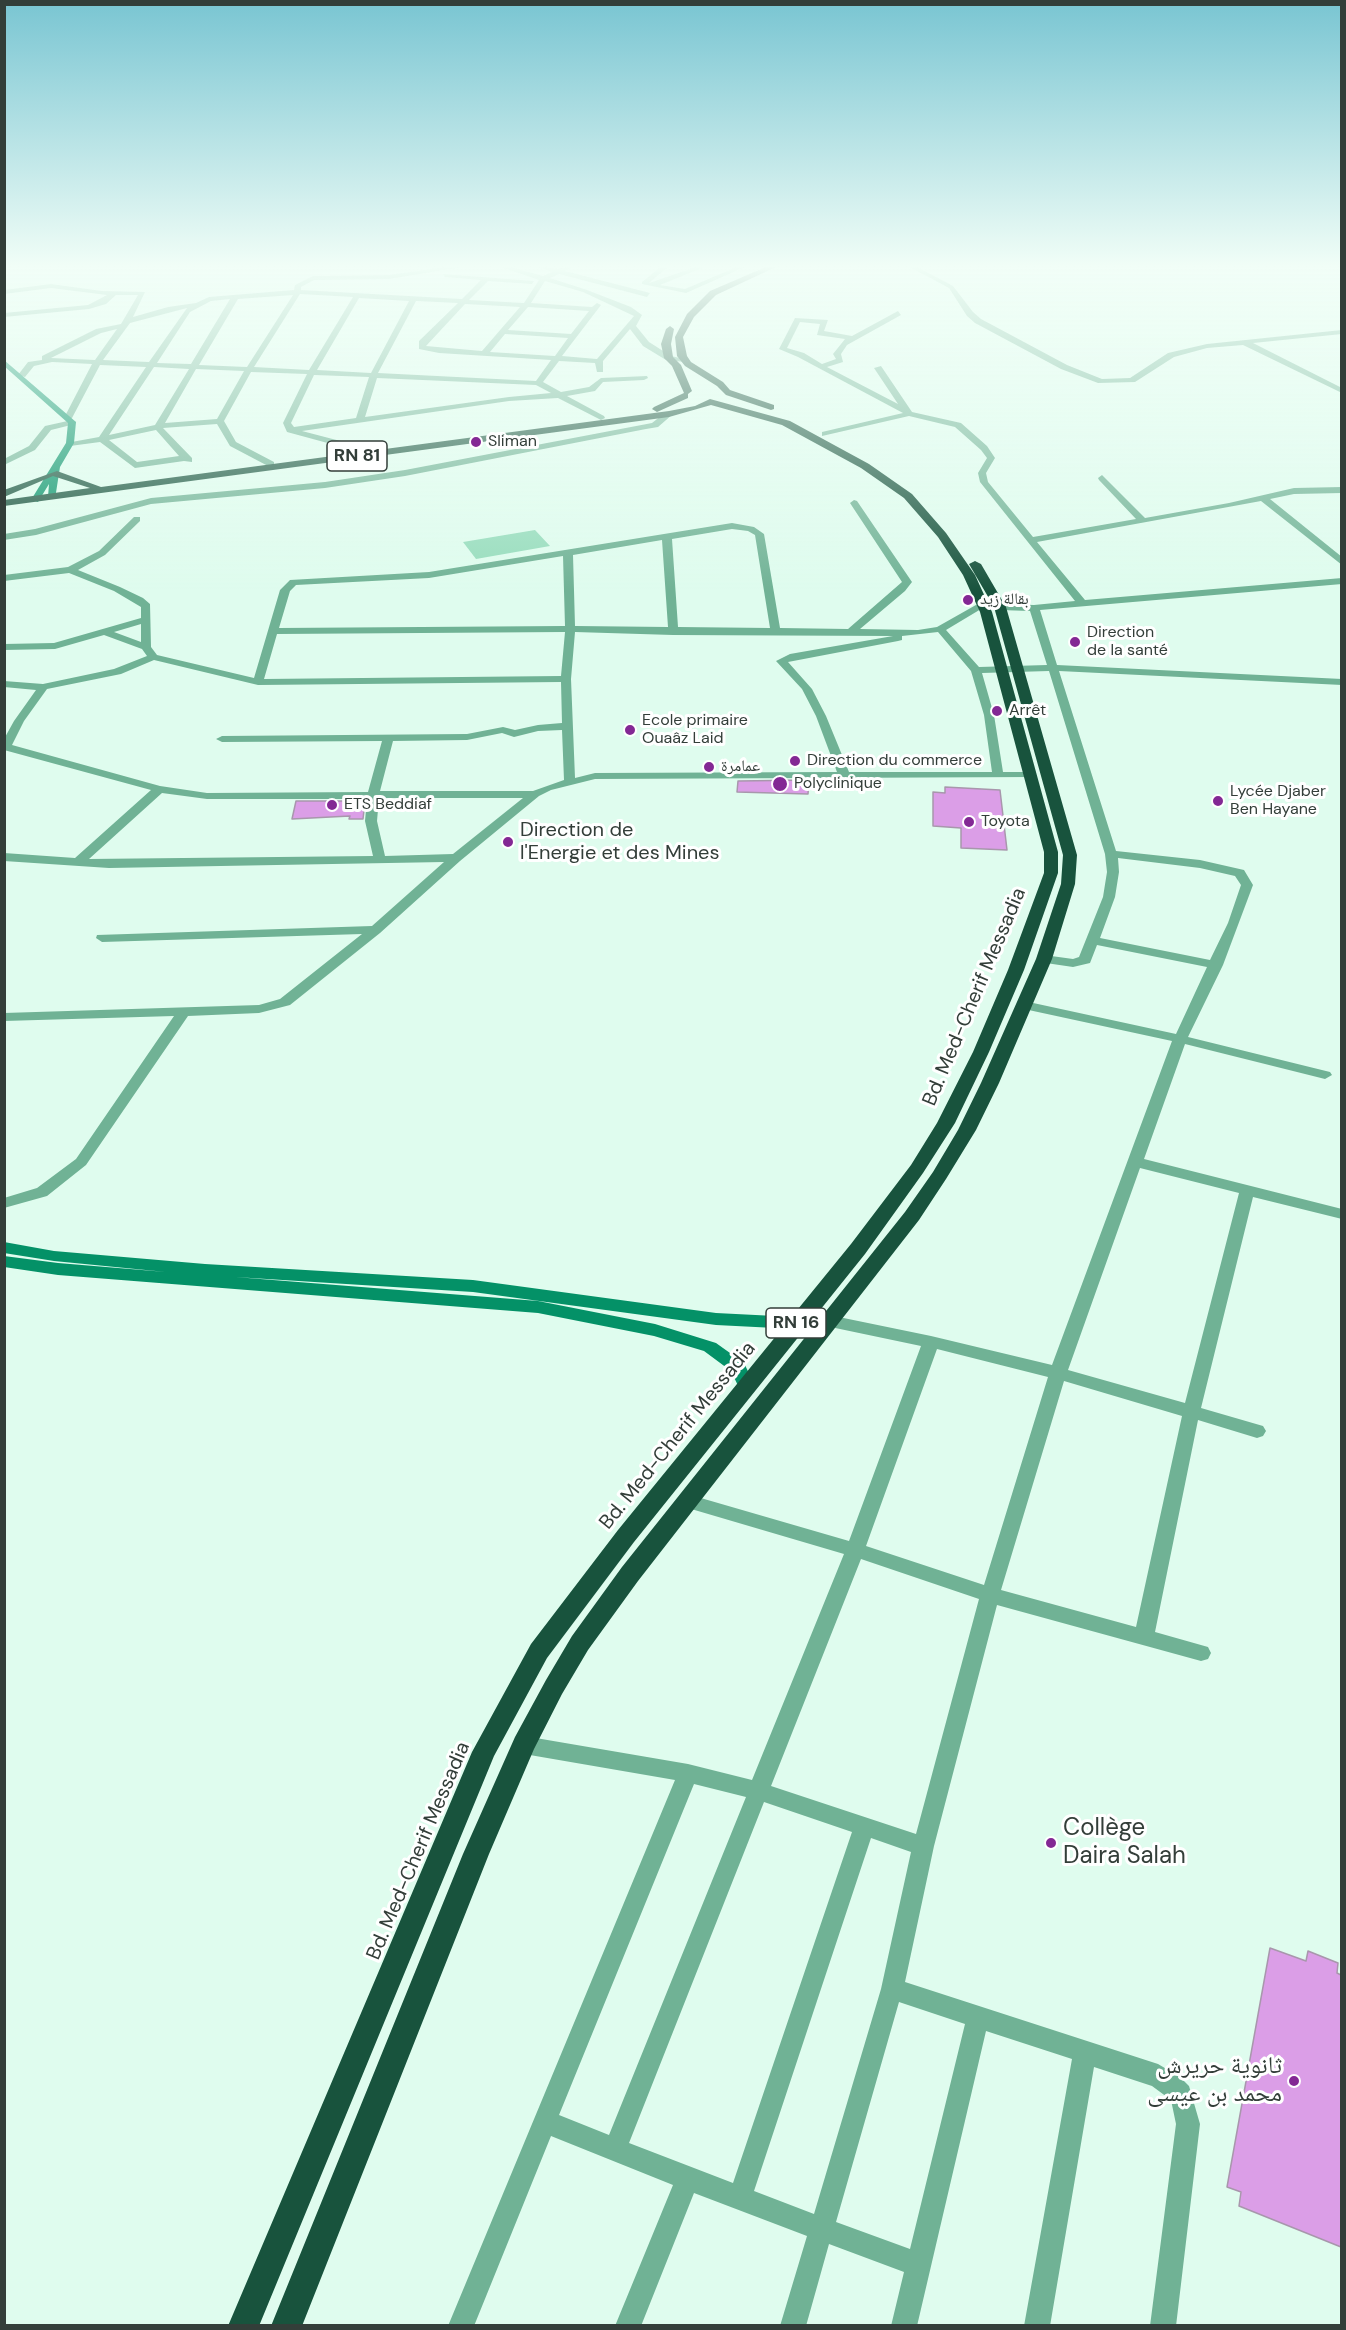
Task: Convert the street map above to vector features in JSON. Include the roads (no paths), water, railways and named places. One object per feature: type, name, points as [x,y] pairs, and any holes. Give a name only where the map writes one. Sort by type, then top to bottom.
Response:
[{"type":"highway","points":[[685,375],[706,394]]},
{"type":"highway","name":"RN 16","points":[[694,375],[706,394]]},
{"type":"highway","name":"Bd. Med-Cherif Messadia","points":[[706,394],[786,423],[873,471],[908,496],[947,542],[992,606]]},
{"type":"highway","name":"Bd. Med-Cherif Messadia","points":[[286,2325],[392,2059],[524,1745],[580,1643],[687,1501],[912,1216],[940,1175],[967,1130],[1024,1005],[1044,959],[1068,884],[1070,855],[1044,767],[1010,668],[992,606],[965,547],[924,500],[885,468],[769,406],[706,394]]},
{"type":"highway","name":"RN 81","points":[[4,503],[35,497],[669,414],[698,408],[706,394]]},
{"type":"highway","name":"RN 81","points":[[53,495],[96,487],[601,418],[652,410],[706,394]]},
{"type":"highway","points":[[669,414],[750,411]]},
{"type":"highway","points":[[4,496],[54,473],[96,487]]},
{"type":"highway","name":"RN 81","points":[[4,496],[35,497]]},
{"type":"highway","name":"Bd. Med-Cherif Messadia","points":[[243,2325],[484,1752],[539,1652],[562,1617],[747,1388],[800,1318],[858,1249],[917,1169],[961,1095],[1016,970],[1051,873],[1051,852],[1029,775],[1010,668]]},
{"type":"street","points":[[22,375],[70,420]]},
{"type":"street","points":[[35,497],[54,473],[70,443],[70,420],[91,375]]},
{"type":"street","points":[[102,439],[147,375]]},
{"type":"street","points":[[158,428],[190,375]]},
{"type":"street","points":[[220,421],[248,375]]},
{"type":"street","points":[[290,430],[287,423],[311,375]]},
{"type":"street","points":[[360,419],[374,375]]},
{"type":"street","points":[[387,375],[538,383],[601,418]]},
{"type":"street","points":[[538,383],[544,375]]},
{"type":"street","points":[[600,375],[601,380]]},
{"type":"street","points":[[836,375],[908,413],[958,426],[984,448],[991,458],[982,473],[984,482],[1082,603]]},
{"type":"street","points":[[882,375],[908,413]]},
{"type":"street","points":[[1083,375],[1094,379],[1126,381],[1141,375]]},
{"type":"street","points":[[1309,375],[1341,391]]},
{"type":"street","points":[[290,430],[509,399],[561,395],[592,388],[601,380],[644,378]]},
{"type":"street","points":[[825,434],[908,413]]},
{"type":"street","points":[[4,537],[36,532],[151,501],[325,485],[405,473],[655,425],[669,414]]},
{"type":"street","points":[[4,463],[32,448],[48,428],[70,420]]},
{"type":"street","points":[[70,443],[186,422],[220,421]]},
{"type":"street","points":[[220,421],[233,444],[271,464]]},
{"type":"street","points":[[102,439],[135,465],[187,459],[158,428]]},
{"type":"street","points":[[290,430],[368,451]]},
{"type":"street","points":[[53,495],[54,473]]},
{"type":"street","points":[[1102,478],[1143,521]]},
{"type":"street","points":[[1030,540],[1143,521],[1294,490],[1341,490]]},
{"type":"street","points":[[1263,498],[1341,562]]},
{"type":"street","points":[[852,631],[902,589],[907,582],[854,503]]},
{"type":"street","points":[[4,578],[70,570],[102,553],[136,519]]},
{"type":"street","points":[[258,682],[285,590],[293,582],[429,575],[732,526],[756,531],[759,534],[776,632]]},
{"type":"street","points":[[667,538],[673,632]]},
{"type":"street","points":[[568,551],[570,629],[566,679],[569,780]]},
{"type":"street","points":[[70,570],[140,600],[146,606],[146,647],[153,657]]},
{"type":"street","points":[[843,774],[821,716],[807,689],[781,661],[789,657],[940,629],[992,606],[1034,608],[1341,581]]},
{"type":"street","points":[[1034,608],[1111,854],[1113,872],[1108,897],[1083,962],[1065,963],[1044,959]]},
{"type":"street","points":[[4,647],[44,648],[145,620]]},
{"type":"street","points":[[272,630],[570,629],[673,632],[918,633]]},
{"type":"street","points":[[940,629],[976,670],[989,715],[998,775]]},
{"type":"street","points":[[105,632],[146,647]]},
{"type":"street","points":[[4,684],[44,687],[108,674],[153,657],[258,682],[566,679]]},
{"type":"street","points":[[976,670],[1053,668],[1341,682]]},
{"type":"street","points":[[44,687],[19,721],[5,748],[159,789],[207,796],[535,794]]},
{"type":"street","points":[[4,721],[19,721]]},
{"type":"street","points":[[222,739],[467,737],[503,730],[514,734],[538,728],[568,726]]},
{"type":"street","points":[[380,858],[371,821],[373,795],[389,736]]},
{"type":"street","points":[[4,1017],[259,1010],[285,1002],[375,930],[456,858],[535,794],[569,780],[595,776],[1029,775]]},
{"type":"street","points":[[78,862],[159,789]]},
{"type":"street","points":[[793,2325],[892,1989],[923,1846],[990,1595],[1058,1373],[1180,1039],[1216,965],[1247,885],[1240,873],[1200,864],[1111,854]]},
{"type":"street","points":[[4,857],[109,864],[456,858]]},
{"type":"street","points":[[102,938],[375,930]]},
{"type":"street","points":[[1093,940],[1216,965]]},
{"type":"street","points":[[1024,1005],[1180,1039],[1325,1075]]},
{"type":"street","points":[[4,1203],[42,1192],[81,1162],[184,1012]]},
{"type":"street","points":[[1135,1162],[1341,1214]]},
{"type":"street","points":[[1144,1637],[1191,1412],[1247,1190]]},
{"type":"street","points":[[4,1247],[54,1256],[205,1270],[473,1286],[716,1319],[800,1318],[827,1321],[931,1342],[1058,1373],[1257,1431]]},
{"type":"street","points":[[4,1261],[58,1269],[538,1307],[655,1330],[710,1347],[738,1367],[747,1388]]},
{"type":"street","points":[[615,2149],[855,1550],[931,1342]]},
{"type":"street","points":[[687,1501],[855,1550],[990,1595],[1201,1653]]},
{"type":"street","points":[[524,1745],[688,1773],[758,1791],[923,1846]]},
{"type":"street","points":[[461,2325],[688,1773]]},
{"type":"street","points":[[740,2198],[864,1826]]},
{"type":"street","points":[[892,1989],[1158,2076],[1172,2085],[1185,2105],[1188,2124],[1163,2325]]},
{"type":"street","points":[[904,2325],[978,2018]]},
{"type":"street","points":[[1037,2325],[1085,2053]]},
{"type":"street","points":[[546,2122],[688,2179],[919,2265]]},
{"type":"street","points":[[628,2325],[688,2179]]},
{"type":"place","name":"Sliman","points":[[476,442]]},
{"type":"place","name":"بقالة زيد","points":[[968,600]]},
{"type":"place","name":"Direction de la santé","points":[[1075,642]]},
{"type":"place","name":"Arrêt","points":[[997,711]]},
{"type":"place","name":"Ecole primaire Ouaâz Laid","points":[[630,730]]},
{"type":"place","name":"Direction du commerce","points":[[795,761]]},
{"type":"place","name":"عمامرة","points":[[709,767]]},
{"type":"place","name":"Polyclinique","points":[[780,784]]},
{"type":"place","name":"Lycée Djaber Ben Hayane","points":[[1218,801]]},
{"type":"place","name":"ETS Beddiaf","points":[[332,805]]},
{"type":"place","name":"Toyota","points":[[969,822]]},
{"type":"place","name":"Direction de l'Energie et des Mines","points":[[508,842]]},
{"type":"place","name":"Collège Daira Salah","points":[[1051,1843]]},
{"type":"place","name":"ثانوية حريرش محمد بن عيسى","points":[[1294,2081]]}]
